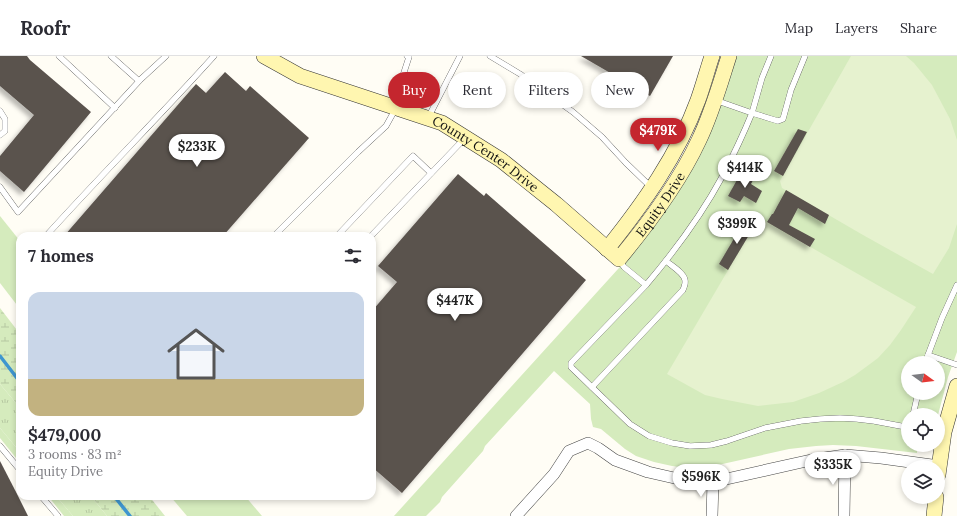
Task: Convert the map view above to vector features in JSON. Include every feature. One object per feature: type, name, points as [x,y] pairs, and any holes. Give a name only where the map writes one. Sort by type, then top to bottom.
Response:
[{"type":"street","name":"County Center Drive","points":[[264,56],[300,76],[388,105]]},
{"type":"street","name":"Equity Drive","points":[[607,249],[626,225],[661,175],[687,126],[698,101],[712,56]]},
{"type":"street","name":"Equity Drive","points":[[619,259],[632,244],[680,176],[699,140],[715,100],[729,56]]},
{"type":"street","name":"County Center Drive","points":[[398,108],[442,123],[501,160],[556,204],[619,259]]},
{"type":"street","points":[[940,460],[944,432],[957,386]]},
{"type":"street","points":[[516,516],[554,474],[569,451],[588,443],[615,460],[648,472],[683,480],[713,482],[811,460],[845,455],[881,458],[901,463]]},
{"type":"street","points":[[844,516],[845,455]]},
{"type":"street","points":[[712,516],[713,482]]},
{"type":"street","points":[[934,516],[935,504]]},
{"type":"lane","points":[[59,56],[115,108]]},
{"type":"lane","points":[[111,56],[139,81]]},
{"type":"lane","points":[[0,187],[18,212],[139,81],[166,56]]},
{"type":"lane","points":[[50,232],[214,56]]},
{"type":"lane","points":[[404,72],[408,56]]},
{"type":"lane","points":[[428,118],[460,56]]},
{"type":"lane","points":[[490,56],[520,74],[573,112],[602,137],[652,188]]},
{"type":"lane","points":[[771,56],[762,78],[752,113],[722,177],[705,205],[666,261],[646,286],[571,364],[571,368],[630,424],[650,436],[672,443],[690,446],[716,444],[765,428],[801,421],[840,418],[874,421],[901,426]]},
{"type":"lane","points":[[715,100],[778,122],[783,119],[791,90],[805,56]]},
{"type":"lane","points":[[278,232],[386,126],[395,108]]},
{"type":"lane","points":[[0,111],[5,119],[5,131],[0,135]]},
{"type":"lane","points":[[375,232],[465,137]]},
{"type":"lane","points":[[341,232],[413,156],[431,173]]},
{"type":"lane","points":[[619,259],[624,267],[646,286]]},
{"type":"lane","points":[[592,387],[683,290],[686,283],[685,278],[666,261]]},
{"type":"lane","points":[[957,285],[942,318],[928,355],[957,365]]},
{"type":"lane","points":[[0,446],[16,465]]},
{"type":"lane","points":[[44,500],[58,516]]},
{"type":"green space","points":[[735,56],[957,56],[957,352],[945,388],[945,356],[901,356],[901,400],[942,400],[940,408],[901,408],[901,451],[833,445],[789,449],[694,469],[654,462],[636,456],[601,429],[593,427],[590,404],[554,371],[485,446],[483,451],[442,497],[440,502],[426,516],[394,516],[628,258],[676,193]]},
{"type":"green space","points":[[851,56],[906,56],[914,63],[932,85],[950,119],[957,140],[957,224],[949,248],[933,274],[782,188],[780,181]]},
{"type":"green space","points":[[0,216],[16,236],[16,304],[0,283]]},
{"type":"green space","points":[[763,220],[916,307],[890,345],[878,358],[855,375],[819,393],[793,402],[758,406],[705,395],[667,374],[757,221]]},
{"type":"green space","points":[[0,308],[16,329],[16,403],[0,384]]},
{"type":"green space","points":[[0,384],[16,403],[16,447],[0,428]]},
{"type":"green space","points":[[0,428],[16,447],[16,458],[0,438]]},
{"type":"green space","points":[[51,500],[59,500],[73,516],[64,516]]},
{"type":"green space","points":[[59,500],[94,500],[107,516],[73,516]]},
{"type":"green space","points":[[94,500],[152,500],[165,516],[107,516]]},
{"type":"green space","points":[[173,500],[248,500],[262,516],[187,516]]},
{"type":"building","points":[[0,56],[27,56],[91,112],[24,192],[0,171],[0,156],[34,115],[0,86]]},
{"type":"building","points":[[581,56],[673,56],[650,96],[649,72],[609,72]]},
{"type":"building","points":[[225,72],[246,91],[250,86],[309,138],[227,232],[67,232],[196,84],[206,93]]},
{"type":"building","points":[[798,129],[807,132],[783,176],[774,171]]},
{"type":"building","points":[[742,171],[754,178],[751,184],[762,191],[756,203],[744,196],[740,202],[728,196]]},
{"type":"building","points":[[458,174],[484,196],[486,193],[586,280],[402,493],[376,470],[376,306],[397,282],[378,266]]},
{"type":"building","points":[[786,190],[829,215],[825,224],[798,208],[789,225],[815,239],[810,247],[767,222]]},
{"type":"building","points":[[745,220],[755,225],[728,270],[719,264]]},
{"type":"building","points":[[0,461],[16,492],[16,500],[20,500],[28,516],[0,516]]},
{"type":"waterway","points":[[0,356],[16,377]]},
{"type":"waterway","points":[[117,500],[130,516]]}]
